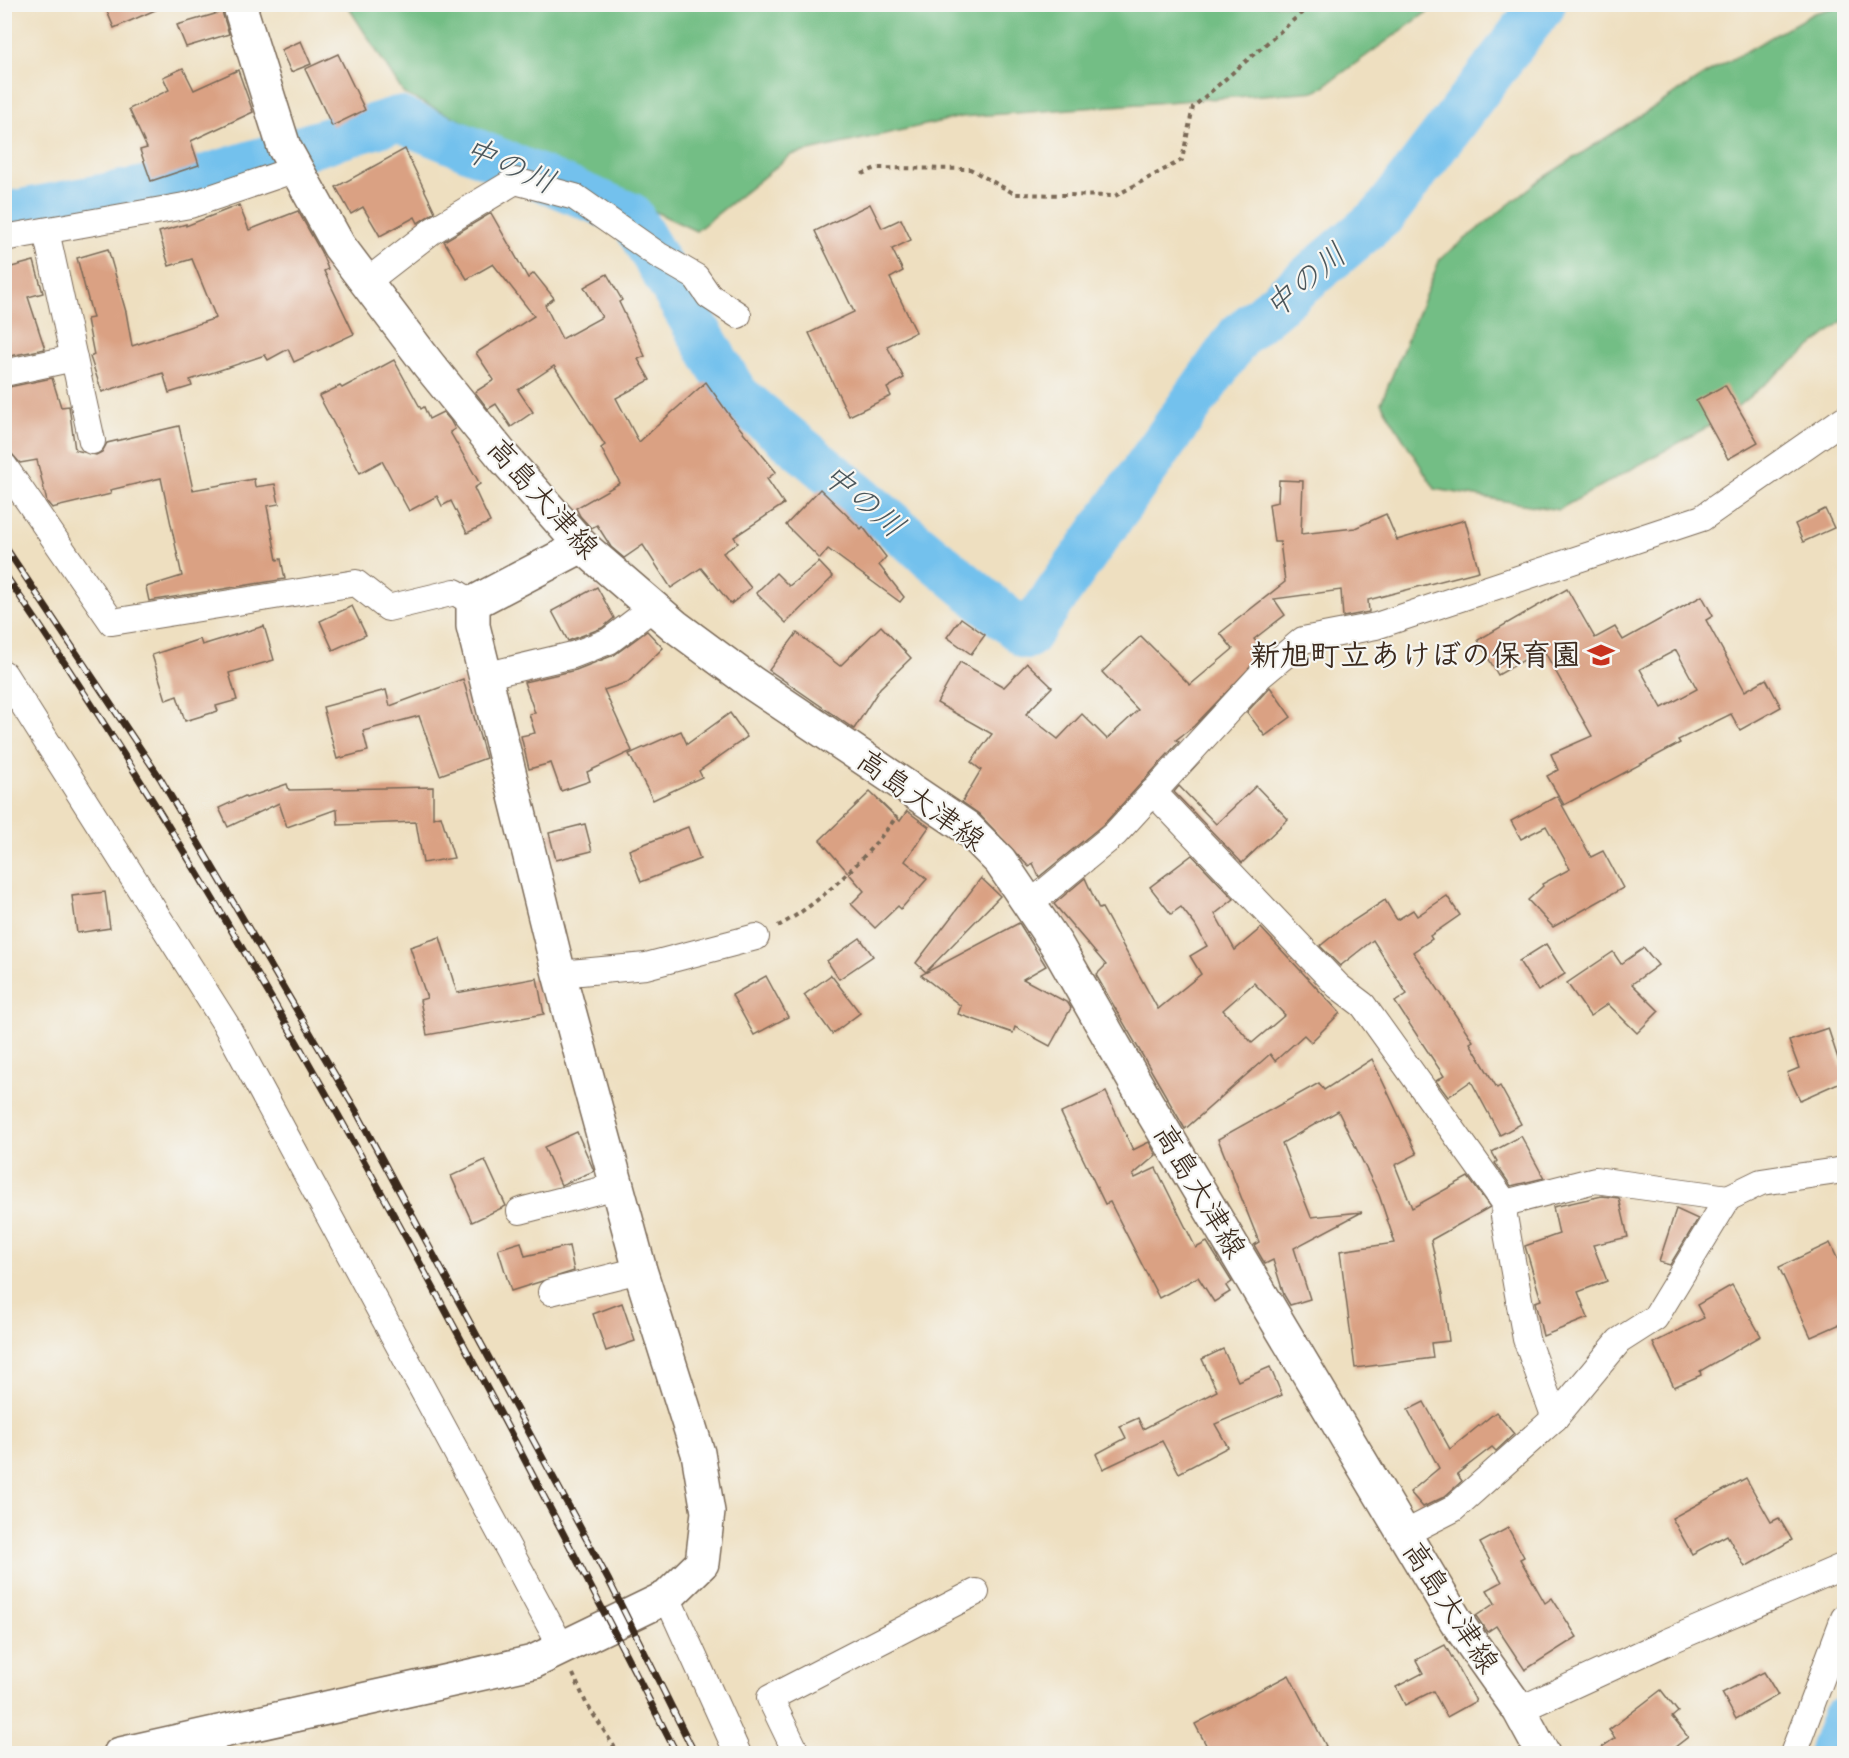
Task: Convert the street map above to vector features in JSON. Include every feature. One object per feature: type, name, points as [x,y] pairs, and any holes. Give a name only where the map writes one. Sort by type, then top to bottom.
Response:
[{"type":"main road","name":"高島大津線","points":[[239,4],[291,160],[339,246],[365,283],[505,459],[582,546],[654,607],[752,683],[966,827],[1000,861],[1030,904],[1456,1621],[1519,1710],[1543,1754]]},
{"type":"main road","points":[[120,1754],[533,1662],[667,1597],[702,1563],[708,1512],[698,1453],[640,1270],[617,1186],[560,974],[473,626],[473,603],[582,546]]},
{"type":"street","points":[[4,238],[190,205],[291,160]]},
{"type":"street","points":[[365,283],[432,231],[514,181],[575,196],[658,255],[696,277],[709,296],[738,315]]},
{"type":"street","points":[[46,231],[92,441]]},
{"type":"street","points":[[4,373],[74,358]]},
{"type":"street","points":[[1030,904],[1115,834],[1260,676],[1303,640],[1376,626],[1702,518],[1845,419]]},
{"type":"street","points":[[4,466],[112,622],[356,583],[388,608],[455,592],[473,603]]},
{"type":"street","points":[[484,676],[573,655],[609,640],[654,607]]},
{"type":"street","points":[[4,674],[225,1023],[562,1648]]},
{"type":"street","points":[[1153,792],[1338,986],[1363,1005],[1505,1203],[1504,1216],[1526,1339],[1555,1418]]},
{"type":"street","points":[[560,974],[646,966],[756,937]]},
{"type":"street","points":[[1404,1534],[1453,1509],[1555,1418],[1619,1341],[1655,1318],[1728,1198],[1761,1182],[1845,1170]]},
{"type":"street","points":[[1505,1203],[1595,1180],[1728,1198]]},
{"type":"street","points":[[520,1211],[617,1186]]},
{"type":"street","points":[[551,1292],[640,1270]]},
{"type":"street","points":[[1519,1710],[1669,1641],[1845,1566]]},
{"type":"street","points":[[797,1754],[770,1698],[976,1592]]},
{"type":"street","points":[[667,1597],[738,1754]]},
{"type":"street","points":[[1793,1754],[1845,1618]]},
{"type":"path","points":[[862,174],[876,168],[970,169],[1015,194],[1115,196],[1182,160],[1193,107],[1312,4]]},
{"type":"path","points":[[756,937],[796,916],[843,876],[878,843],[915,792]]},
{"type":"path","points":[[562,1648],[586,1703],[619,1754]]},
{"type":"green space","points":[[347,5],[1437,5],[1317,91],[961,117],[791,155],[696,231],[404,94]]},
{"type":"green space","points":[[1844,5],[1844,320],[1722,419],[1558,510],[1435,489],[1381,403],[1440,259],[1541,179],[1706,74],[1814,13]]},
{"type":"building","points":[[104,4],[169,4],[114,28]]},
{"type":"building","points":[[222,12],[229,34],[186,47],[177,25]]},
{"type":"building","points":[[301,41],[311,64],[291,72],[281,50]]},
{"type":"building","points":[[338,54],[365,110],[332,126],[305,69]]},
{"type":"building","points":[[183,68],[194,90],[238,70],[253,112],[191,141],[199,165],[151,181],[140,150],[147,148],[129,109],[169,90],[163,77]]},
{"type":"building","points":[[405,149],[435,212],[418,223],[415,217],[380,236],[363,207],[351,214],[336,187]]},
{"type":"building","points":[[870,204],[882,228],[901,219],[911,240],[892,249],[903,271],[890,278],[916,332],[887,346],[904,378],[887,388],[891,396],[849,416],[809,333],[854,312],[815,231]]},
{"type":"building","points":[[239,205],[249,230],[298,211],[321,252],[328,269],[324,271],[354,334],[294,362],[288,349],[268,360],[265,355],[190,380],[192,386],[169,393],[163,373],[102,392],[90,357],[94,355],[87,319],[93,318],[77,258],[108,249],[126,312],[132,346],[216,318],[192,259],[169,266],[159,232],[186,224],[186,226]]},
{"type":"building","points":[[491,213],[528,278],[534,273],[554,298],[545,305],[562,339],[602,317],[584,287],[607,274],[622,300],[619,302],[645,356],[638,359],[650,380],[616,398],[639,442],[706,382],[730,416],[776,472],[767,479],[784,504],[734,537],[738,543],[723,553],[751,588],[731,604],[701,568],[671,588],[643,545],[624,558],[611,547],[597,525],[591,528],[580,516],[576,508],[620,483],[601,448],[605,445],[554,366],[518,390],[533,412],[511,427],[496,404],[488,409],[475,392],[494,380],[476,353],[534,316],[493,264],[467,279],[444,241]]},
{"type":"building","points":[[34,261],[43,293],[28,297],[45,349],[5,357],[4,269]]},
{"type":"building","points":[[394,360],[421,409],[424,407],[429,419],[443,412],[450,420],[455,429],[450,432],[480,484],[474,488],[490,522],[467,533],[451,501],[442,506],[437,496],[409,511],[382,461],[360,473],[319,396],[340,386],[342,388]]},
{"type":"building","points":[[52,378],[61,407],[69,406],[75,450],[96,455],[102,452],[107,443],[179,426],[193,490],[254,479],[255,487],[275,484],[279,504],[267,506],[277,560],[281,559],[285,579],[149,601],[146,587],[182,576],[161,478],[110,490],[111,494],[52,508],[47,502],[37,460],[20,463],[11,453],[5,451],[4,388]]},
{"type":"building","points":[[1725,385],[1758,442],[1728,459],[1696,401]]},
{"type":"building","points":[[1279,480],[1303,481],[1301,534],[1355,528],[1386,514],[1397,540],[1465,520],[1479,571],[1368,600],[1369,612],[1343,617],[1341,590],[1274,599],[1285,615],[1254,639],[1265,652],[1194,726],[1176,740],[1179,742],[1105,823],[1039,877],[1033,863],[1029,867],[979,814],[962,802],[981,770],[971,762],[992,734],[937,703],[960,662],[1004,687],[1027,663],[1052,687],[1026,714],[1058,739],[1082,714],[1107,739],[1138,710],[1102,672],[1141,636],[1190,685],[1233,649],[1220,633],[1285,582],[1280,542],[1274,542],[1269,504],[1278,502]]},
{"type":"building","points":[[820,489],[861,529],[863,527],[886,557],[879,565],[904,597],[900,602],[828,549],[820,559],[786,525]]},
{"type":"building","points":[[1825,509],[1834,528],[1803,542],[1795,524]]},
{"type":"building","points":[[819,562],[833,577],[786,623],[756,593],[776,573],[789,586]]},
{"type":"building","points":[[597,587],[614,618],[602,628],[568,641],[552,611]]},
{"type":"building","points":[[1567,589],[1595,638],[1615,627],[1623,640],[1702,596],[1713,616],[1706,620],[1745,691],[1766,679],[1781,707],[1740,730],[1731,714],[1678,740],[1680,743],[1564,805],[1547,776],[1558,770],[1551,754],[1592,736],[1543,649],[1498,675],[1478,640]],"holes":[[[1676,650],[1697,689],[1662,708],[1640,669]]]},
{"type":"building","points":[[352,606],[366,635],[333,650],[320,621]]},
{"type":"building","points":[[961,618],[985,635],[971,654],[947,637]]},
{"type":"building","points":[[264,626],[274,660],[229,673],[237,700],[216,706],[218,711],[185,721],[177,696],[166,700],[152,655],[200,639],[202,645]]},
{"type":"building","points":[[881,626],[911,658],[880,688],[854,729],[769,670],[797,633],[840,666]]},
{"type":"building","points":[[647,631],[663,648],[628,682],[604,690],[632,751],[587,772],[590,781],[561,791],[551,763],[529,769],[521,736],[535,733],[529,714],[535,713],[524,682],[576,670],[614,655]]},
{"type":"building","points":[[463,679],[486,758],[440,775],[419,716],[363,731],[368,751],[337,759],[323,707],[386,690],[390,706]]},
{"type":"building","points":[[1270,687],[1291,717],[1265,736],[1247,712]]},
{"type":"building","points":[[730,713],[747,737],[699,771],[702,777],[653,800],[629,754],[681,731],[687,744]]},
{"type":"building","points":[[287,784],[289,790],[433,787],[433,818],[441,816],[454,858],[423,863],[416,822],[338,825],[337,809],[287,827],[279,803],[228,827],[219,808],[245,796],[246,798]]},
{"type":"building","points":[[1179,786],[1216,824],[1256,786],[1288,819],[1242,863],[1174,792]]},
{"type":"building","points":[[870,792],[900,821],[907,811],[929,827],[905,861],[927,879],[901,909],[898,906],[875,928],[851,904],[864,891],[820,840]]},
{"type":"building","points":[[1557,796],[1591,857],[1603,851],[1623,888],[1553,927],[1528,900],[1543,886],[1542,884],[1570,869],[1546,826],[1521,839],[1511,821]]},
{"type":"building","points":[[585,824],[592,851],[556,860],[549,833]]},
{"type":"building","points":[[688,827],[700,859],[641,882],[629,850]]},
{"type":"building","points":[[1192,855],[1234,899],[1215,914],[1235,950],[1261,928],[1340,1013],[1311,1042],[1304,1035],[1275,1061],[1270,1054],[1185,1129],[1096,975],[1106,965],[1054,904],[1085,878],[1099,909],[1102,908],[1158,1009],[1201,974],[1190,956],[1207,946],[1181,907],[1171,914],[1150,887]],"holes":[[[1254,983],[1285,1015],[1252,1043],[1223,1010]]]},
{"type":"building","points":[[981,878],[1000,896],[926,972],[916,963]]},
{"type":"building","points":[[105,892],[110,928],[77,933],[72,896]]},
{"type":"building","points":[[1447,896],[1460,915],[1430,936],[1432,939],[1413,952],[1473,1041],[1470,1043],[1497,1088],[1500,1086],[1521,1124],[1500,1135],[1471,1081],[1448,1097],[1436,1081],[1444,1076],[1395,1002],[1407,994],[1373,940],[1340,966],[1320,946],[1345,926],[1385,900],[1397,920],[1413,910],[1417,916]]},
{"type":"building","points":[[1019,923],[1046,966],[1023,979],[1068,1003],[1071,1008],[1050,1046],[1015,1027],[1013,1033],[958,1014],[961,1006],[921,975]]},
{"type":"building","points":[[440,937],[457,993],[537,978],[544,1014],[427,1035],[420,1000],[427,998],[410,947]]},
{"type":"building","points":[[860,938],[873,956],[839,979],[827,961]]},
{"type":"building","points":[[1546,944],[1565,974],[1538,991],[1519,961]]},
{"type":"building","points":[[1644,948],[1658,965],[1632,984],[1659,1011],[1637,1033],[1608,1004],[1590,1016],[1567,983],[1613,952],[1621,964]]},
{"type":"building","points":[[831,975],[860,1013],[832,1034],[804,995]]},
{"type":"building","points":[[766,976],[788,1017],[754,1035],[732,995]]},
{"type":"building","points":[[1828,1028],[1845,1080],[1800,1100],[1787,1073],[1799,1068],[1789,1041]]},
{"type":"building","points":[[1372,1059],[1417,1154],[1395,1165],[1412,1208],[1468,1177],[1490,1207],[1431,1240],[1443,1294],[1449,1341],[1431,1343],[1433,1358],[1355,1368],[1340,1251],[1395,1243],[1379,1195],[1338,1111],[1282,1143],[1311,1217],[1362,1212],[1294,1248],[1310,1299],[1290,1305],[1284,1295],[1273,1260],[1265,1264],[1254,1245],[1259,1242],[1218,1139],[1319,1083],[1324,1090]]},
{"type":"building","points":[[1106,1092],[1133,1150],[1149,1142],[1156,1155],[1133,1175],[1135,1178],[1156,1168],[1196,1248],[1207,1242],[1232,1282],[1226,1286],[1230,1292],[1214,1302],[1198,1277],[1159,1298],[1110,1202],[1105,1204],[1061,1113]]},
{"type":"building","points":[[577,1132],[594,1171],[561,1185],[544,1147]]},
{"type":"building","points":[[1521,1136],[1544,1178],[1511,1186],[1495,1163],[1497,1161],[1492,1152]]},
{"type":"building","points":[[485,1160],[506,1206],[472,1222],[451,1176]]},
{"type":"building","points":[[1602,1196],[1619,1198],[1628,1237],[1593,1245],[1607,1281],[1578,1292],[1588,1318],[1543,1336],[1535,1302],[1541,1300],[1525,1246],[1559,1234],[1553,1207]]},
{"type":"building","points":[[1676,1209],[1698,1219],[1670,1265],[1659,1262]]},
{"type":"building","points":[[521,1242],[525,1256],[569,1246],[574,1271],[511,1291],[498,1249]]},
{"type":"building","points":[[1830,1243],[1845,1275],[1845,1322],[1811,1337],[1779,1267]]},
{"type":"building","points":[[1732,1285],[1761,1336],[1700,1371],[1701,1375],[1674,1387],[1653,1343],[1704,1318],[1697,1305]]},
{"type":"building","points":[[622,1303],[635,1341],[606,1351],[593,1314]]},
{"type":"building","points":[[1223,1349],[1238,1381],[1270,1367],[1282,1395],[1215,1424],[1228,1447],[1179,1473],[1162,1441],[1103,1469],[1096,1454],[1126,1438],[1120,1426],[1138,1418],[1143,1429],[1217,1391],[1202,1359]]},
{"type":"building","points":[[1424,1402],[1450,1449],[1496,1412],[1514,1434],[1496,1451],[1492,1447],[1457,1474],[1462,1481],[1444,1497],[1423,1507],[1410,1492],[1439,1468],[1408,1410]]},
{"type":"building","points":[[1746,1478],[1771,1522],[1779,1518],[1792,1540],[1745,1567],[1727,1535],[1692,1554],[1672,1518]]},
{"type":"building","points":[[1508,1528],[1524,1557],[1520,1559],[1545,1603],[1552,1598],[1577,1637],[1525,1670],[1496,1626],[1487,1632],[1476,1616],[1495,1603],[1487,1590],[1502,1582],[1480,1543]]},
{"type":"building","points":[[1445,1645],[1476,1701],[1447,1717],[1433,1691],[1405,1705],[1396,1687],[1423,1673],[1416,1660]]},
{"type":"building","points":[[1764,1672],[1778,1695],[1736,1719],[1722,1693]]},
{"type":"building","points":[[1289,1675],[1326,1746],[1312,1754],[1211,1754],[1195,1724]]},
{"type":"building","points":[[1661,1690],[1678,1712],[1672,1717],[1688,1737],[1666,1754],[1592,1754],[1615,1738],[1609,1730]]},
{"type":"waterway","name":"中の川","points":[[4,215],[203,178],[398,119],[630,215],[736,395],[1027,636],[1240,335],[1384,214],[1543,4]]},
{"type":"waterway","points":[[1831,1754],[1844,1719]]},
{"type":"railway","points":[[4,545],[160,778],[355,1109],[609,1581],[695,1754]]},
{"type":"railway","points":[[4,573],[98,715],[188,859],[275,1005],[441,1302],[677,1754]]},
{"type":"place","name":"新旭町立あけぼの保育園","points":[[1601,655]]}]
